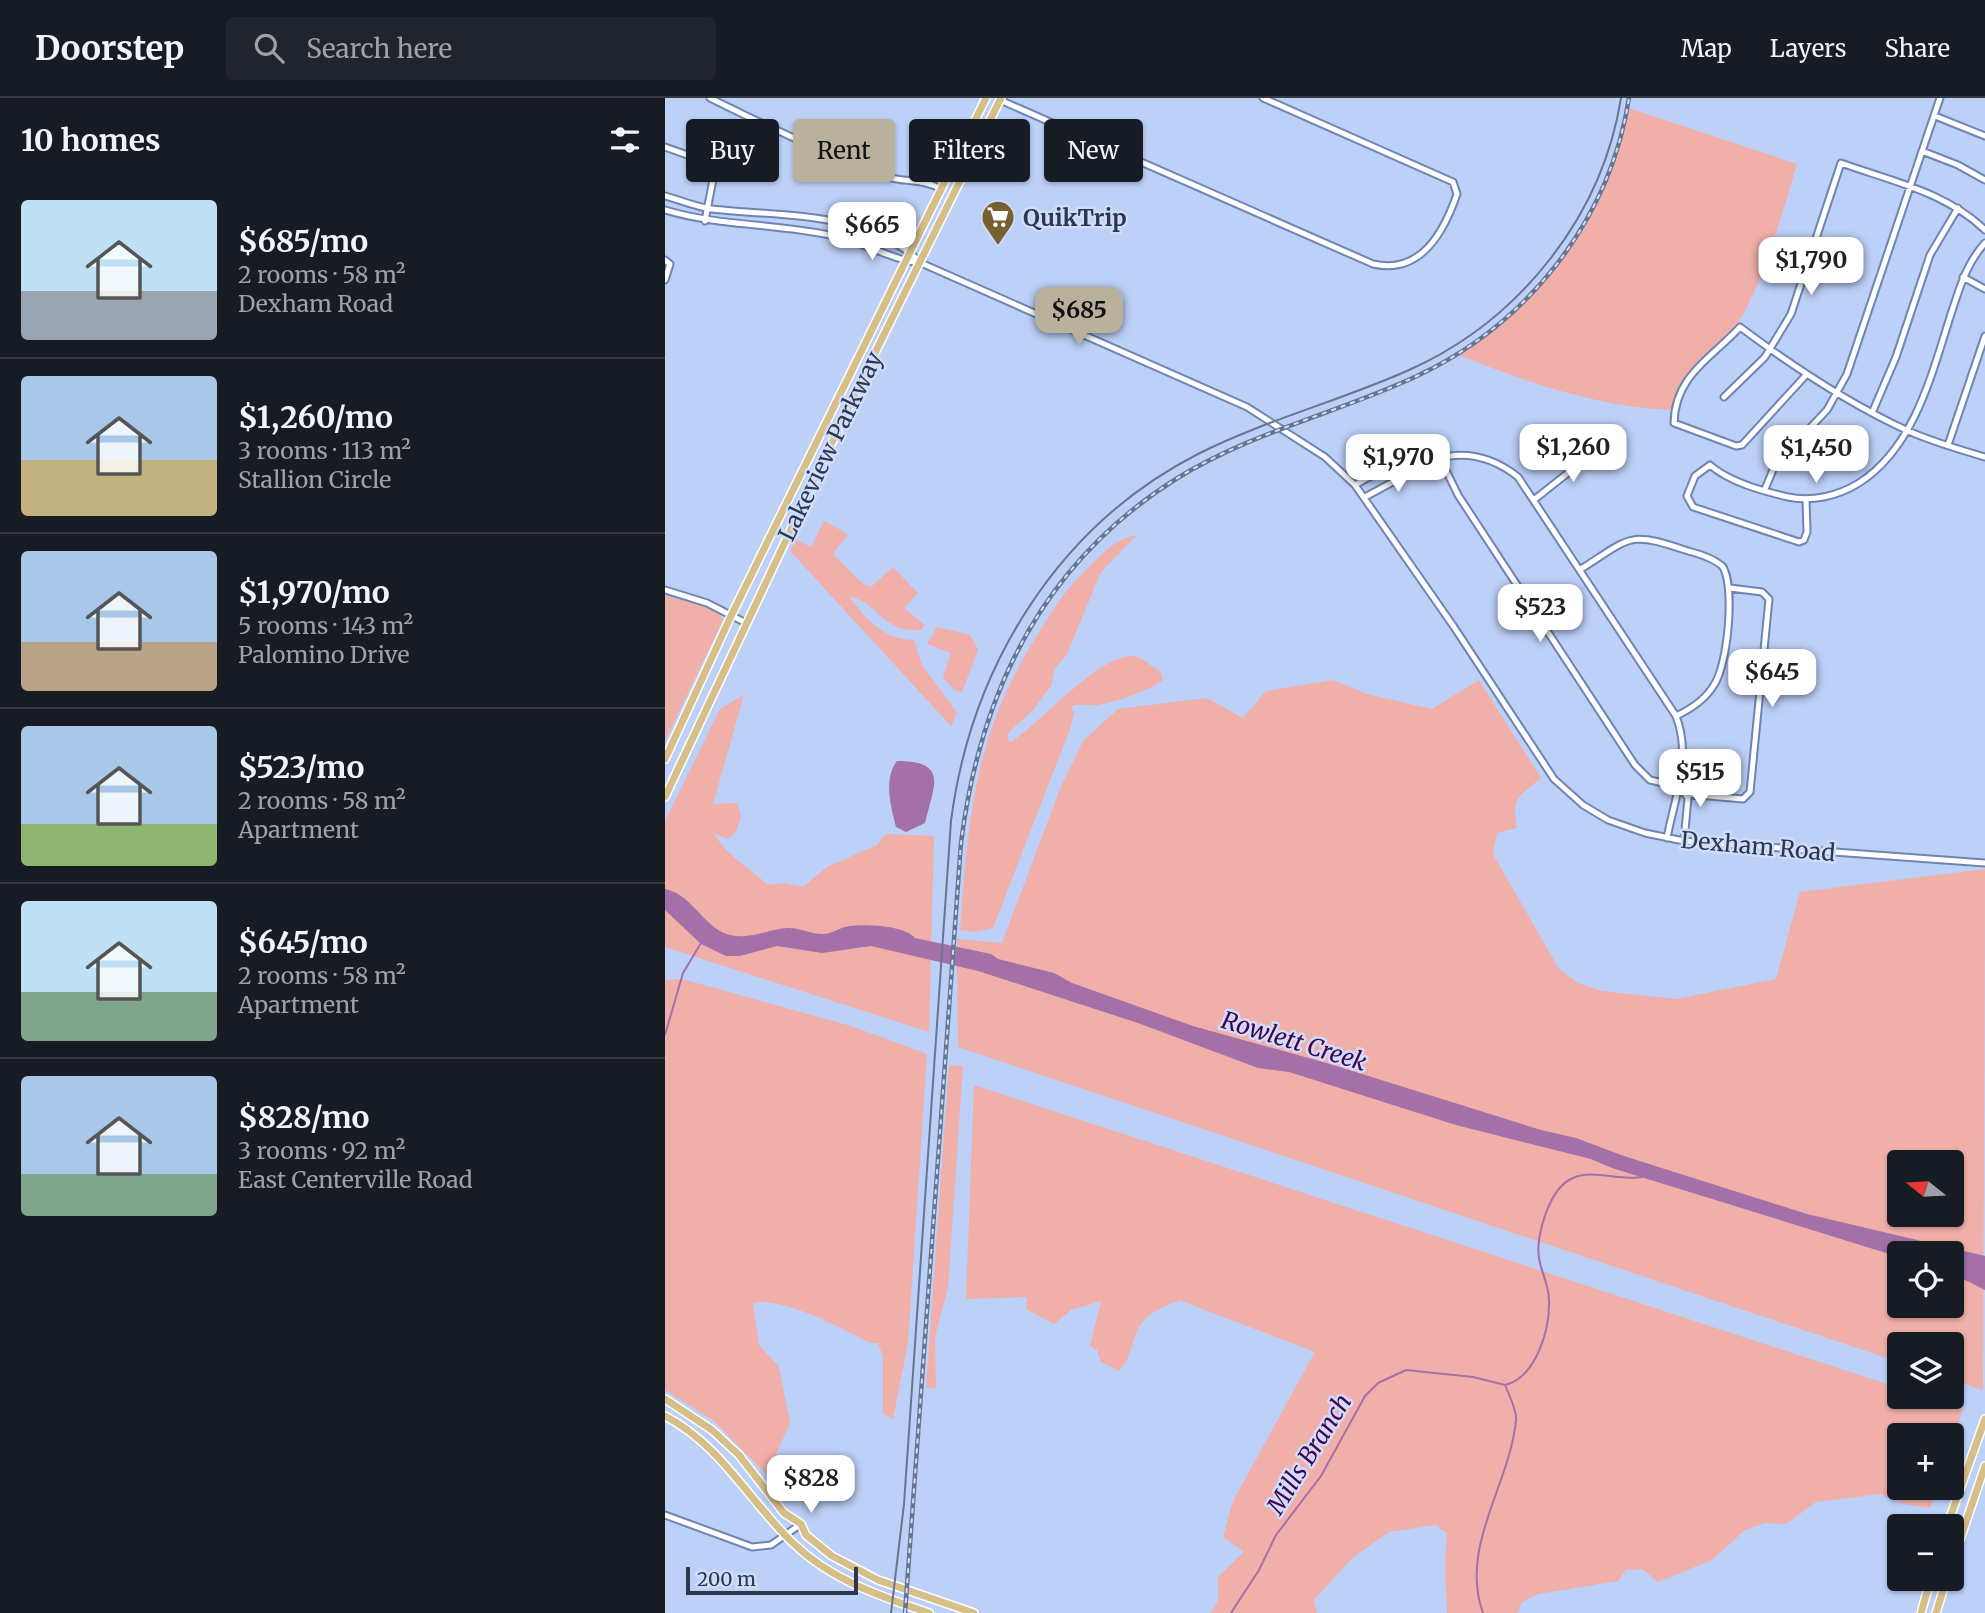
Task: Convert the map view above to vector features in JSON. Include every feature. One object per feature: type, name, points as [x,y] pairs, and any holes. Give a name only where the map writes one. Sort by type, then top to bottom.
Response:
[{"type":"main road","name":"Lakeview Parkway","points":[[665,759],[731,616],[986,98]]},
{"type":"main road","name":"Lakeview Parkway","points":[[665,797],[803,502],[999,99]]},
{"type":"main road","points":[[790,495],[803,502]]},
{"type":"main road","points":[[665,1399],[712,1430],[739,1455],[784,1513],[801,1524],[806,1535],[844,1563],[886,1583],[974,1613]]},
{"type":"main road","points":[[665,1416],[702,1441],[727,1465],[785,1535],[840,1577],[870,1592],[929,1613]]},
{"type":"main road","points":[[1952,1514],[1985,1419]]},
{"type":"main road","points":[[1964,1528],[1985,1465]]},
{"type":"main road","points":[[840,1577],[844,1563]]},
{"type":"main road","points":[[1921,1613],[1927,1591]]},
{"type":"main road","points":[[1936,1613],[1943,1591]]},
{"type":"street","points":[[710,98],[824,153],[898,181],[923,180],[941,189]]},
{"type":"street","points":[[999,99],[1365,261],[1386,267],[1409,262],[1435,242],[1445,226],[1457,194],[1453,182],[1263,98]]},
{"type":"street","points":[[1765,489],[1775,465],[1818,421],[1837,394],[1854,357],[1940,98]]},
{"type":"street","points":[[1935,116],[1985,136]]},
{"type":"street","points":[[665,146],[710,163],[715,169],[705,220]]},
{"type":"street","points":[[1922,151],[1958,164],[1985,180]]},
{"type":"street","points":[[1724,397],[1770,349],[1791,314],[1841,163],[1936,196],[1958,208],[1985,230]]},
{"type":"street","name":"Dexham Road","points":[[665,196],[709,209],[827,219],[909,251],[921,263]]},
{"type":"street","points":[[1872,413],[1896,357],[1930,255],[1958,208]]},
{"type":"street","name":"Dexham Road","points":[[665,210],[705,220],[832,235],[905,261],[921,263],[1247,407],[1325,457],[1365,498],[1554,779],[1583,805],[1608,820],[1684,841],[1985,863]]},
{"type":"street","points":[[1806,499],[1807,532],[1804,540],[1799,542],[1693,507],[1688,496],[1695,476],[1710,465],[1724,476],[1806,499],[1837,494],[1863,481],[1886,459],[1906,430],[1928,385],[1963,276],[1985,243]]},
{"type":"street","points":[[665,260],[670,264],[670,270],[665,280]]},
{"type":"street","points":[[1963,276],[1985,289]]},
{"type":"street","points":[[1807,374],[1742,445],[1736,446],[1677,426],[1674,413],[1688,376],[1740,327],[1837,394],[1872,413],[1906,430],[1984,455]]},
{"type":"street","points":[[1948,445],[1985,336]]},
{"type":"street","points":[[1535,499],[1597,450]]},
{"type":"street","points":[[1355,485],[1395,466],[1411,468],[1440,458],[1469,455],[1501,464],[1518,477],[1676,716],[1683,748],[1680,787],[1674,799],[1667,838]]},
{"type":"street","points":[[1440,458],[1443,470],[1458,495],[1635,765],[1650,780],[1680,787],[1686,794],[1738,800],[1744,799],[1750,792],[1769,599],[1762,592],[1730,588]]},
{"type":"street","points":[[1365,498],[1404,476],[1411,468]]},
{"type":"street","points":[[1581,569],[1622,543],[1644,537],[1719,563],[1726,573],[1730,588],[1720,672],[1707,695],[1676,716]]},
{"type":"street","points":[[666,591],[698,600],[746,623]]},
{"type":"street","points":[[1684,841],[1686,794]]},
{"type":"street","points":[[665,1515],[752,1547],[771,1545],[801,1524]]},
{"type":"shaded area","points":[[1629,108],[1797,164],[1771,250],[1744,312],[1729,336],[1692,368],[1671,410],[1616,404],[1563,392],[1459,355],[1522,304],[1548,277],[1569,248],[1588,218],[1604,184]]},
{"type":"shaded area","points":[[824,521],[848,534],[833,554],[862,583],[871,587],[893,567],[918,593],[904,608],[925,625],[921,630],[898,627],[868,605],[849,596],[877,627],[894,636],[914,640],[922,665],[957,713],[951,726],[790,551],[795,539],[811,547]]},
{"type":"shaded area","points":[[1137,535],[1101,572],[1067,654],[1054,670],[1051,686],[1033,710],[1007,734],[1009,743],[1090,675],[1124,657],[1141,658],[1161,672],[1163,680],[1142,692],[1114,701],[1099,705],[1071,706],[1074,713],[1070,729],[993,928],[975,932],[960,930],[967,850],[978,776],[1000,706],[1038,634],[1069,588],[1107,550],[1128,537]]},
{"type":"shaded area","points":[[665,595],[713,609],[723,620],[665,741]]},
{"type":"shaded area","points":[[937,627],[970,635],[978,650],[962,692],[954,690],[943,677],[951,653],[927,644]]},
{"type":"shaded area","points":[[1333,680],[1367,694],[1432,709],[1479,680],[1541,778],[1518,798],[1515,809],[1517,828],[1497,833],[1493,854],[1559,969],[1578,983],[1602,991],[1676,999],[1776,979],[1800,892],[1985,869],[1983,1390],[1964,1383],[1964,1332],[1887,1332],[1887,1358],[958,1047],[957,939],[1002,943],[1060,789],[1083,741],[1118,709],[1207,698],[1243,718],[1266,691]]},
{"type":"shaded area","points":[[744,695],[713,804],[737,803],[741,816],[735,834],[726,839],[714,833],[731,855],[768,885],[785,883],[803,887],[827,867],[877,845],[886,834],[934,836],[929,1032],[665,947],[665,821],[720,709]]},
{"type":"shaded area","points":[[897,761],[925,765],[934,778],[925,823],[906,832],[896,827],[890,802],[890,776]]},
{"type":"shaded area","points":[[665,889],[686,899],[711,924],[732,935],[745,936],[787,928],[823,934],[849,926],[865,925],[902,930],[915,938],[991,954],[998,959],[1054,973],[1072,983],[1193,1026],[1330,1064],[1541,1130],[1576,1138],[1807,1214],[1921,1241],[1887,1241],[1887,1253],[1612,1168],[1591,1159],[1456,1125],[1289,1072],[1258,1068],[1138,1023],[978,971],[871,946],[822,953],[777,946],[740,956],[726,956],[701,944],[665,910]]},
{"type":"shaded area","points":[[682,979],[851,1026],[927,1054],[908,1343],[893,1419],[883,1413],[883,1356],[878,1343],[870,1343],[796,1309],[766,1302],[753,1303],[759,1345],[779,1367],[790,1423],[767,1475],[714,1421],[665,1390],[665,980]]},
{"type":"shaded area","points":[[949,1065],[963,1066],[948,1288],[935,1336],[936,1388],[926,1388]]},
{"type":"shaded area","points":[[974,1085],[1887,1384],[1887,1409],[1963,1409],[1958,1423],[1887,1423],[1887,1497],[1880,1494],[1816,1502],[1786,1524],[1765,1523],[1745,1530],[1712,1560],[1658,1582],[1642,1569],[1626,1570],[1618,1581],[1538,1594],[1522,1602],[1517,1613],[1447,1613],[1447,1533],[1435,1525],[1389,1532],[1352,1558],[1314,1600],[1317,1613],[1210,1613],[1218,1601],[1218,1577],[1244,1552],[1223,1537],[1233,1501],[1315,1352],[1179,1300],[1145,1319],[1119,1371],[1101,1362],[1097,1350],[1090,1346],[1101,1301],[1071,1310],[1054,1324],[1026,1309],[1027,1297],[966,1299]]},
{"type":"shaded area","points":[[1964,1251],[1985,1256],[1985,1290],[1964,1280]]},
{"type":"shaded area","points":[[1895,1500],[1933,1500],[1930,1508]]},
{"type":"waterway","points":[[665,1035],[683,973],[701,943]]},
{"type":"waterway","name":"Mills Branch","points":[[1231,1613],[1259,1570],[1276,1535],[1321,1476],[1365,1396],[1378,1383],[1406,1370],[1473,1377],[1505,1385],[1526,1372],[1539,1350],[1547,1324],[1548,1289],[1538,1249],[1542,1225],[1557,1191],[1565,1183],[1581,1176],[1642,1177]]},
{"type":"waterway","points":[[1483,1613],[1477,1588],[1481,1540],[1505,1468],[1516,1420],[1505,1385]]},
{"type":"tram line","points":[[891,1613],[904,1504],[951,821],[962,764],[978,709],[1001,656],[1029,607],[1063,561],[1103,520],[1148,484],[1223,442],[1409,370],[1449,349],[1486,324],[1519,294],[1549,260],[1575,223],[1595,184],[1611,142],[1621,98]]},
{"type":"railway","points":[[905,1613],[961,843],[970,787],[984,734],[1003,683],[1026,635],[1055,591],[1089,550],[1130,512],[1176,479],[1234,448],[1417,376],[1457,354],[1494,328],[1528,297],[1557,263],[1583,226],[1603,186],[1619,143],[1629,98]]},
{"type":"place","name":"QuikTrip","points":[[998,247]]},
{"type":"water label","name":"Rowlett Creek","points":[[1294,1041]]}]
